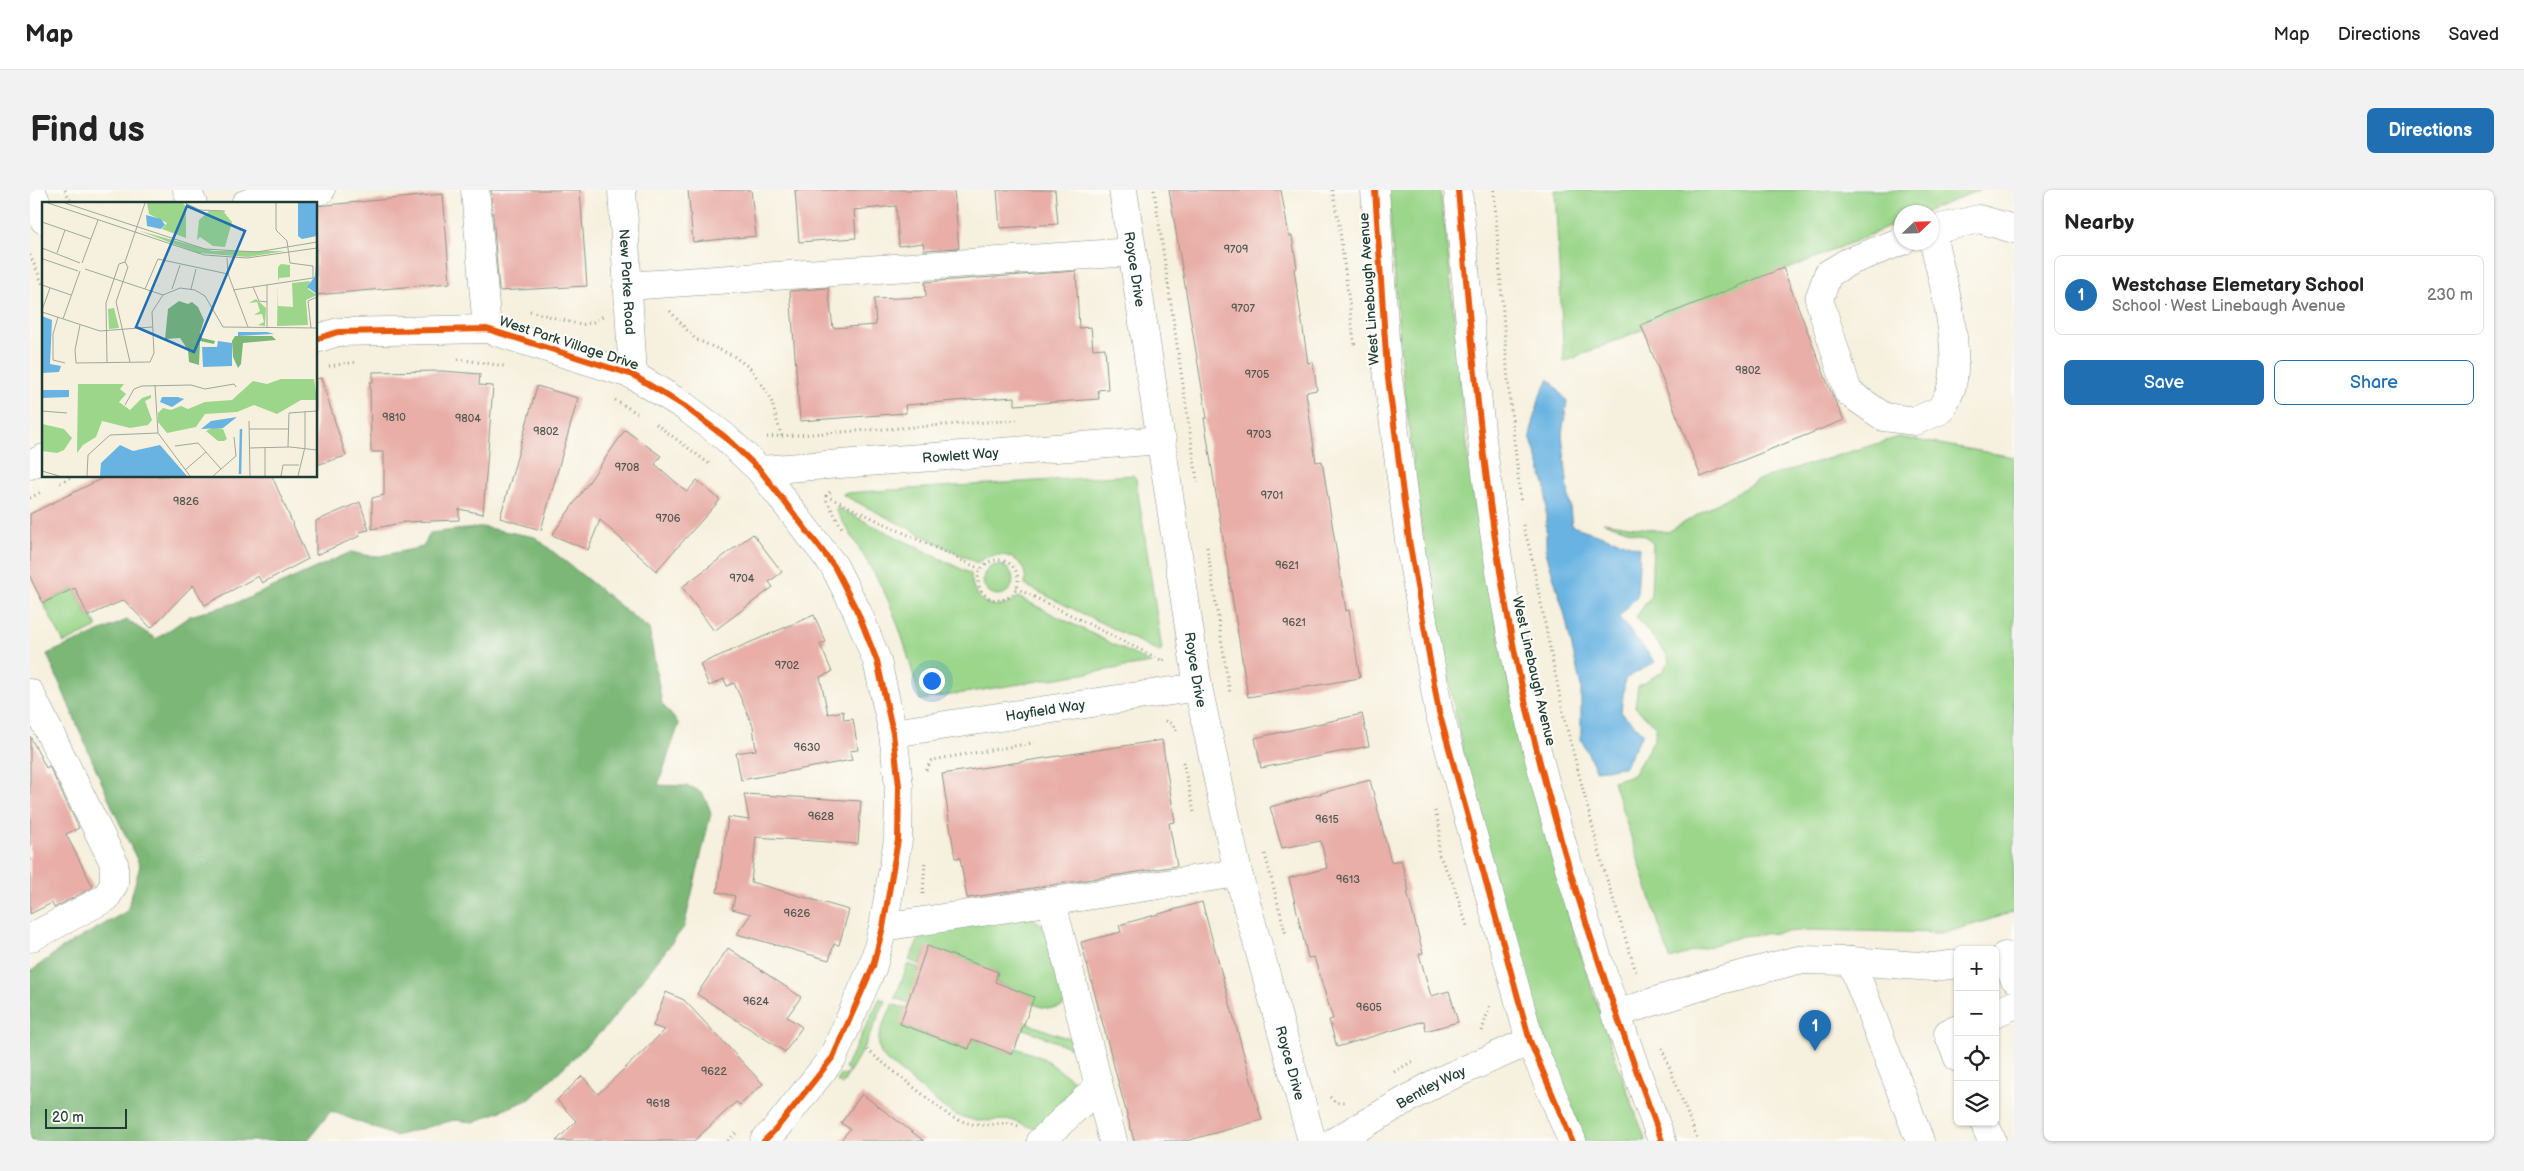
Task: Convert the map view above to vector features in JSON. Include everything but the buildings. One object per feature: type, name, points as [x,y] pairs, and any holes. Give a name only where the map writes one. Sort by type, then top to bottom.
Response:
[{"type":"street","points":[[31,190],[42,215]]},
{"type":"street","points":[[186,190],[192,202]]},
{"type":"street","points":[[253,197],[321,190]]},
{"type":"street","points":[[475,190],[487,329]]},
{"type":"street","name":"New Parke Road","points":[[622,190],[633,375]]},
{"type":"street","name":"Royce Drive","points":[[1123,190],[1198,687],[1238,873],[1312,1141]]},
{"type":"street","name":"West Linebaugh Avenue","points":[[1374,190],[1387,370],[1409,540],[1439,712],[1530,1041],[1572,1141]]},
{"type":"street","name":"West Linebaugh Avenue","points":[[1458,190],[1473,364],[1488,495],[1504,597],[1524,696],[1564,852],[1615,1014],[1662,1141]]},
{"type":"street","points":[[1939,228],[1979,219],[2014,230]]},
{"type":"street","points":[[1894,244],[1848,262],[1828,274],[1819,299],[1848,392],[1884,417],[1915,421],[1941,410],[1952,386],[1954,346],[1936,250]]},
{"type":"street","points":[[627,286],[1132,252]]},
{"type":"street","name":"West Park Village Drive","points":[[318,337],[338,332],[487,329],[633,375],[684,406],[724,436],[760,470],[834,566],[858,613],[877,661],[893,733],[899,786],[898,840],[883,928],[872,966],[833,1057],[776,1129],[753,1134]]},
{"type":"street","name":"Rowlett Way","points":[[760,470],[1162,440]]},
{"type":"street","points":[[30,465],[42,459]]},
{"type":"street","name":"Hayfield Way","points":[[893,733],[1198,687]]},
{"type":"street","points":[[30,693],[114,863],[114,884],[106,898],[30,938]]},
{"type":"street","points":[[883,928],[1238,873]]},
{"type":"street","points":[[1052,903],[1113,1141]]},
{"type":"street","points":[[1615,1014],[1721,980],[1798,960],[1851,961],[1933,967],[1954,964]]},
{"type":"street","points":[[1851,961],[1920,1141]]},
{"type":"street","points":[[1999,1011],[2014,1005]]},
{"type":"street","points":[[1954,1031],[1948,1033],[1954,1048]]},
{"type":"street","name":"Bentley Way","points":[[1342,1139],[1437,1082],[1530,1041]]},
{"type":"street","points":[[1043,1140],[1098,1087]]},
{"type":"street","points":[[1986,1126],[1992,1141]]},
{"type":"path","points":[[65,190],[71,202]]},
{"type":"path","points":[[1154,190],[1200,496]]},
{"type":"path","points":[[1494,190],[1508,381],[1521,505]]},
{"type":"path","points":[[30,254],[42,282]]},
{"type":"path","points":[[664,284],[661,302],[695,339],[732,355],[750,368],[761,381],[773,404],[782,437],[798,467]]},
{"type":"path","points":[[451,359],[513,367]]},
{"type":"path","points":[[323,368],[366,360]]},
{"type":"path","points":[[613,399],[644,417]]},
{"type":"path","points":[[764,436],[782,437],[1022,420]]},
{"type":"path","points":[[652,421],[716,468]]},
{"type":"path","points":[[826,496],[834,491]]},
{"type":"path","points":[[826,496],[829,506],[847,535]]},
{"type":"path","points":[[826,496],[980,569]]},
{"type":"path","points":[[1523,524],[1564,717],[1604,870],[1637,975]]},
{"type":"path","points":[[1207,544],[1231,699]]},
{"type":"path","points":[[990,560],[1004,560],[1015,568],[1017,575],[1016,588],[1008,598],[995,600],[989,598],[983,594],[977,582],[980,569],[990,560]]},
{"type":"path","points":[[1016,588],[1163,661]]},
{"type":"path","points":[[1158,665],[1166,656],[1166,648]]},
{"type":"path","points":[[1158,720],[1172,724],[1180,739]]},
{"type":"path","points":[[924,775],[931,761],[1040,741]]},
{"type":"path","points":[[1183,758],[1194,813]]},
{"type":"path","points":[[1262,846],[1287,938]]},
{"type":"path","points":[[920,922],[925,858]]},
{"type":"path","points":[[1662,1048],[1698,1141]]},
{"type":"path","points":[[867,1050],[951,1117],[965,1123],[981,1125],[1012,1124],[1043,1140]]},
{"type":"path","points":[[1388,1076],[1418,1058]]},
{"type":"path","points":[[1328,1093],[1336,1103],[1343,1103],[1351,1098]]},
{"type":"path","points":[[728,1141],[753,1134]]},
{"type":"green space","points":[[1388,190],[1440,190],[1471,473],[1501,644],[1519,728],[1540,812],[1588,978],[1646,1141],[1585,1141],[1549,1051],[1499,894],[1466,765],[1435,614],[1416,490],[1401,360]]},
{"type":"green space","points":[[1555,190],[1979,190],[1939,206],[1894,205],[1894,225],[1564,362]]},
{"type":"green space","points":[[1899,437],[2014,457],[2014,912],[1945,933],[1809,930],[1742,936],[1670,959],[1613,781],[1633,775],[1655,738],[1656,727],[1635,707],[1638,686],[1662,672],[1669,661],[1666,653],[1636,617],[1651,596],[1653,544],[1645,536],[1603,522],[1668,532],[1760,479]]},
{"type":"green space","points":[[1133,475],[1136,479],[1162,650],[1160,652],[1025,585],[1023,567],[1011,557],[994,555],[977,563],[843,495],[844,493]]},
{"type":"green space","points":[[838,508],[971,574],[975,592],[987,603],[994,606],[1002,606],[1018,597],[1151,663],[920,700],[902,637],[888,600],[835,509]]},
{"type":"green space","points":[[482,527],[535,537],[649,629],[662,704],[679,724],[658,785],[692,787],[703,795],[711,813],[684,927],[606,1027],[530,1099],[474,1122],[454,1120],[395,1136],[331,1111],[307,1141],[30,1141],[30,972],[59,950],[127,911],[140,866],[113,809],[47,654],[127,620],[156,639],[190,616],[242,601],[351,552],[375,557],[423,547],[430,533]]},
{"type":"green space","points":[[998,565],[1009,569],[1013,580],[1009,591],[998,595],[987,591],[983,580],[987,569]]},
{"type":"green space","points":[[75,588],[88,616],[91,615],[97,627],[64,643],[43,603]]},
{"type":"green space","points":[[1028,915],[1051,931],[1069,1002],[1060,1007],[1046,1008],[1031,1003],[1033,997],[995,982],[998,972],[927,947],[920,965],[909,960],[923,930]]},
{"type":"green space","points":[[908,964],[919,968],[918,972],[933,977],[908,1003],[895,998]]},
{"type":"green space","points":[[880,998],[886,1001],[865,1045],[842,1085],[837,1081],[842,1074],[845,1075],[849,1070],[845,1068]]},
{"type":"green space","points":[[893,1004],[906,1009],[901,1025],[968,1049],[972,1039],[1013,1054],[1016,1048],[1043,1058],[1084,1088],[1041,1131],[1011,1120],[977,1121],[956,1115],[943,1107],[886,1060],[881,1053],[879,1046],[880,1032]]},
{"type":"green space","points":[[1024,1022],[1061,1036],[1079,1040],[1076,1050],[1022,1028]]},
{"type":"water","points":[[1549,379],[1567,401],[1562,434],[1572,526],[1640,548],[1637,596],[1619,617],[1655,662],[1625,679],[1621,712],[1643,733],[1624,767],[1596,770],[1581,739],[1581,687],[1564,612],[1546,552],[1546,488],[1530,436],[1540,395]]},
{"type":"cycle path","points":[[1375,190],[1387,370],[1409,540],[1439,712],[1530,1041],[1572,1141]]},
{"type":"cycle path","points":[[1458,190],[1477,393],[1489,494],[1504,595],[1517,665],[1533,734],[1570,871],[1614,1007],[1662,1141]]},
{"type":"cycle path","points":[[318,338],[338,332],[487,329],[633,375],[684,406],[725,437],[760,470],[834,566],[858,613],[877,661],[893,733],[899,786],[898,840],[883,927],[873,966],[833,1057],[776,1129],[764,1141]]},
{"type":"place","name":"Westchase Elemetary School","points":[[1815,1051]]}]
